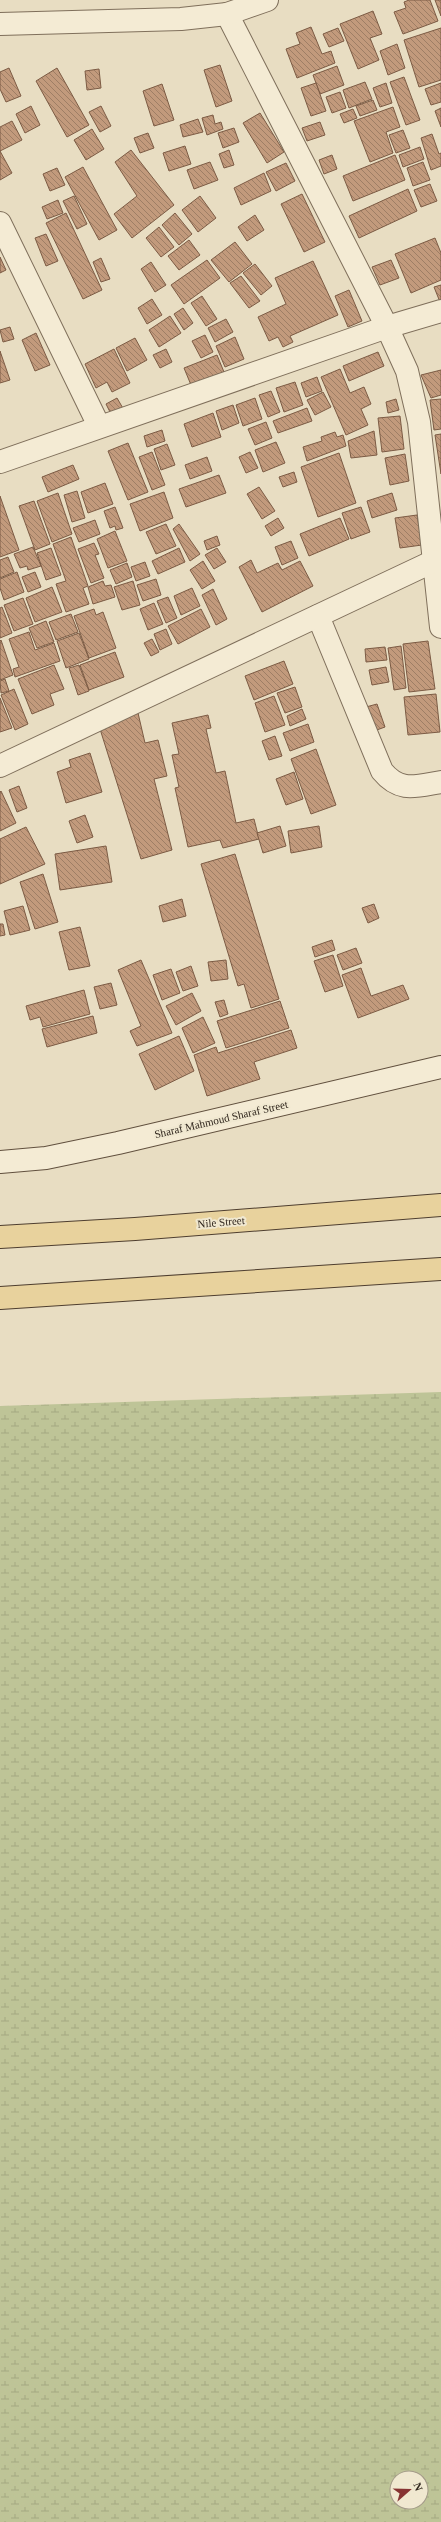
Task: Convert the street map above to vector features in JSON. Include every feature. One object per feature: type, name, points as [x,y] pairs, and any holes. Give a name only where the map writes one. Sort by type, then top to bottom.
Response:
[{"type":"main road","name":"Nile Street","points":[[0,1237],[135,1229],[441,1205]]},
{"type":"main road","points":[[0,1298],[441,1269]]},
{"type":"street","points":[[0,24],[143,21],[227,14],[267,0]]},
{"type":"street","points":[[227,14],[387,327],[407,372],[414,395],[435,518],[434,561],[441,627]]},
{"type":"street","points":[[0,223],[99,426]]},
{"type":"street","points":[[0,462],[99,426],[387,327],[441,311]]},
{"type":"street","points":[[0,766],[434,561]]},
{"type":"street","points":[[318,616],[382,771],[390,781],[400,786],[409,787],[441,782]]},
{"type":"street","name":"Sharaf Mahmoud Sharaf Street","points":[[0,1162],[46,1158],[104,1146],[441,1067]]},
{"type":"green space","points":[[441,1392],[441,2522],[0,2522],[0,1406]]},
{"type":"building","points":[[409,0],[430,0],[438,21],[403,34],[394,12],[406,8],[404,2]]},
{"type":"building","points":[[435,0],[441,0],[441,16]]},
{"type":"building","points":[[373,11],[382,34],[370,38],[379,60],[358,69],[340,24]]},
{"type":"building","points":[[311,27],[322,54],[331,51],[335,63],[297,78],[286,49],[300,44],[296,33]]},
{"type":"building","points":[[338,28],[344,41],[329,47],[323,34]]},
{"type":"building","points":[[441,28],[441,80],[419,87],[404,40]]},
{"type":"building","points":[[397,44],[405,68],[388,75],[380,51]]},
{"type":"building","points":[[220,65],[232,101],[216,107],[204,70]]},
{"type":"building","points":[[337,66],[344,85],[320,94],[313,75]]},
{"type":"building","points":[[9,68],[21,96],[6,102],[0,89],[0,72]]},
{"type":"building","points":[[57,68],[89,125],[67,137],[36,81]]},
{"type":"building","points":[[99,69],[101,88],[87,90],[85,71]]},
{"type":"building","points":[[404,77],[420,120],[406,125],[390,82]]},
{"type":"building","points":[[365,82],[372,99],[349,108],[343,90]]},
{"type":"building","points":[[316,83],[326,111],[311,116],[301,88]]},
{"type":"building","points":[[386,83],[392,103],[380,107],[373,88]]},
{"type":"building","points":[[441,83],[441,102],[431,105],[425,89]]},
{"type":"building","points":[[162,84],[174,120],[154,126],[143,91]]},
{"type":"building","points":[[340,92],[346,108],[332,113],[326,97]]},
{"type":"building","points":[[373,100],[377,110],[360,116],[356,106]]},
{"type":"building","points":[[31,106],[40,125],[25,133],[16,114]]},
{"type":"building","points":[[101,106],[111,126],[100,132],[89,112]]},
{"type":"building","points":[[393,107],[400,127],[386,132],[393,153],[370,162],[354,121]]},
{"type":"building","points":[[441,108],[441,127],[435,111]]},
{"type":"building","points":[[353,109],[357,118],[344,123],[340,114]]},
{"type":"building","points":[[260,113],[284,152],[267,163],[243,123]]},
{"type":"building","points":[[213,115],[215,124],[221,122],[223,129],[207,135],[202,118]]},
{"type":"building","points":[[198,119],[203,132],[183,137],[180,125]]},
{"type":"building","points":[[12,121],[22,140],[0,151],[0,127]]},
{"type":"building","points":[[320,122],[325,135],[307,141],[302,128]]},
{"type":"building","points":[[234,128],[239,142],[223,148],[218,133]]},
{"type":"building","points":[[92,129],[104,149],[86,160],[74,140]]},
{"type":"building","points":[[403,130],[410,148],[396,153],[389,135]]},
{"type":"building","points":[[148,133],[154,148],[140,153],[134,138]]},
{"type":"building","points":[[432,134],[439,154],[441,153],[441,166],[431,170],[421,138]]},
{"type":"building","points":[[185,146],[191,164],[169,171],[163,153]]},
{"type":"building","points":[[420,147],[424,159],[403,167],[399,155]]},
{"type":"building","points":[[131,150],[174,205],[132,238],[114,214],[137,196],[115,162]]},
{"type":"building","points":[[229,150],[234,165],[224,168],[219,154]]},
{"type":"building","points":[[0,151],[12,173],[0,180]]},
{"type":"building","points":[[332,155],[337,169],[324,174],[319,160]]},
{"type":"building","points":[[395,155],[405,180],[353,201],[343,176]]},
{"type":"building","points":[[210,162],[218,180],[194,189],[187,170]]},
{"type":"building","points":[[423,162],[430,180],[413,186],[407,168]]},
{"type":"building","points":[[286,163],[295,181],[276,191],[266,172]]},
{"type":"building","points":[[83,167],[117,230],[99,240],[65,177]]},
{"type":"building","points":[[57,168],[65,185],[50,191],[43,174]]},
{"type":"building","points":[[264,173],[271,191],[241,205],[234,188]]},
{"type":"building","points":[[430,184],[437,201],[421,207],[414,190]]},
{"type":"building","points":[[408,189],[417,211],[359,238],[349,216]]},
{"type":"building","points":[[302,194],[325,242],[304,252],[281,204]]},
{"type":"building","points":[[74,196],[87,224],[77,229],[63,201]]},
{"type":"building","points":[[200,196],[216,218],[198,232],[182,210]]},
{"type":"building","points":[[58,200],[63,213],[47,219],[42,207]]},
{"type":"building","points":[[66,213],[102,290],[83,299],[46,223]]},
{"type":"building","points":[[175,213],[192,234],[179,245],[162,225]]},
{"type":"building","points":[[255,215],[264,230],[247,241],[238,227]]},
{"type":"building","points":[[159,227],[174,247],[161,257],[146,238]]},
{"type":"building","points":[[46,234],[58,261],[46,266],[35,238]]},
{"type":"building","points":[[435,238],[441,253],[441,280],[411,293],[395,254]]},
{"type":"building","points":[[189,240],[200,255],[179,270],[168,256]]},
{"type":"building","points":[[235,242],[252,264],[229,282],[211,260]]},
{"type":"building","points":[[0,257],[6,270],[0,273]]},
{"type":"building","points":[[101,258],[110,279],[101,282],[93,262]]},
{"type":"building","points":[[207,260],[220,278],[184,304],[171,285]]},
{"type":"building","points":[[391,260],[399,278],[380,285],[372,267]]},
{"type":"building","points":[[313,261],[338,315],[290,336],[293,342],[283,347],[278,337],[269,341],[258,317],[286,304],[275,278]]},
{"type":"building","points":[[151,262],[166,285],[155,292],[141,269]]},
{"type":"building","points":[[255,264],[272,286],[261,295],[243,273]]},
{"type":"building","points":[[241,276],[260,301],[249,308],[230,283]]},
{"type":"building","points":[[441,285],[441,301],[440,302],[434,287]]},
{"type":"building","points":[[349,290],[362,321],[348,327],[335,296]]},
{"type":"building","points":[[202,296],[217,319],[206,326],[191,303]]},
{"type":"building","points":[[152,299],[162,315],[147,324],[138,308]]},
{"type":"building","points":[[183,308],[193,323],[184,330],[174,314]]},
{"type":"building","points":[[170,316],[181,333],[159,347],[149,330]]},
{"type":"building","points":[[226,319],[233,332],[215,342],[208,328]]},
{"type":"building","points":[[10,327],[14,339],[3,342],[0,330]]},
{"type":"building","points":[[36,333],[50,365],[35,371],[22,340]]},
{"type":"building","points":[[205,335],[213,352],[201,358],[192,341]]},
{"type":"building","points":[[235,337],[244,359],[225,367],[216,346]]},
{"type":"building","points":[[135,338],[147,360],[127,371],[116,348]]},
{"type":"building","points":[[114,349],[130,383],[112,392],[107,382],[96,388],[85,364]]},
{"type":"building","points":[[166,349],[172,362],[160,368],[153,355]]},
{"type":"building","points":[[0,351],[10,380],[0,383]]},
{"type":"building","points":[[378,352],[384,366],[349,381],[343,366]]},
{"type":"building","points":[[217,355],[224,372],[191,385],[184,368]]},
{"type":"building","points":[[340,369],[350,393],[364,387],[371,404],[361,409],[368,425],[346,435],[321,377]]},
{"type":"building","points":[[441,370],[441,395],[431,398],[421,375]]},
{"type":"building","points":[[317,377],[322,391],[306,397],[301,383]]},
{"type":"building","points":[[295,382],[303,405],[284,412],[276,388]]},
{"type":"building","points":[[271,391],[280,412],[268,417],[259,395]]},
{"type":"building","points":[[323,392],[331,407],[315,415],[307,400]]},
{"type":"building","points":[[117,398],[124,410],[112,416],[106,404]]},
{"type":"building","points":[[255,398],[262,419],[243,426],[236,405]]},
{"type":"building","points":[[396,399],[399,410],[388,413],[386,402]]},
{"type":"building","points":[[441,399],[441,429],[434,430],[430,400]]},
{"type":"building","points":[[233,405],[239,423],[222,430],[216,411]]},
{"type":"building","points":[[307,408],[312,421],[278,433],[273,421]]},
{"type":"building","points":[[213,413],[221,437],[192,447],[184,424]]},
{"type":"building","points":[[400,416],[404,449],[382,452],[378,418]]},
{"type":"building","points":[[266,422],[272,438],[255,445],[248,429]]},
{"type":"building","points":[[162,430],[165,441],[147,447],[144,436]]},
{"type":"building","points":[[374,431],[377,455],[351,458],[348,441]]},
{"type":"building","points":[[335,432],[337,437],[343,435],[346,446],[307,461],[303,447],[322,441],[321,437]]},
{"type":"building","points":[[441,434],[441,474],[435,435]]},
{"type":"building","points":[[276,442],[285,463],[263,472],[255,450]]},
{"type":"building","points":[[128,443],[148,492],[128,500],[108,451]]},
{"type":"building","points":[[167,444],[175,465],[161,470],[154,449]]},
{"type":"building","points":[[152,452],[165,485],[152,490],[139,457]]},
{"type":"building","points":[[250,452],[258,468],[246,473],[239,457]]},
{"type":"building","points":[[339,453],[356,503],[318,517],[301,467]]},
{"type":"building","points":[[405,454],[409,481],[390,485],[385,458]]},
{"type":"building","points":[[207,457],[212,471],[190,479],[185,465]]},
{"type":"building","points":[[73,465],[79,479],[48,492],[42,477]]},
{"type":"building","points":[[294,472],[297,482],[283,487],[279,477]]},
{"type":"building","points":[[219,475],[226,493],[186,507],[179,489]]},
{"type":"building","points":[[105,483],[113,504],[88,513],[81,492]]},
{"type":"building","points":[[259,487],[275,511],[262,519],[247,494]]},
{"type":"building","points":[[77,491],[85,518],[72,522],[64,495]]},
{"type":"building","points":[[164,492],[173,518],[140,531],[130,504]]},
{"type":"building","points":[[58,493],[72,534],[52,542],[37,501]]},
{"type":"building","points":[[392,493],[397,510],[372,518],[367,501]]},
{"type":"building","points":[[0,496],[19,550],[0,557]]},
{"type":"building","points":[[34,501],[50,544],[35,550],[19,506]]},
{"type":"building","points":[[115,507],[123,528],[116,530],[115,526],[110,528],[104,511]]},
{"type":"building","points":[[361,507],[370,532],[351,539],[342,513]]},
{"type":"building","points":[[417,515],[422,545],[400,548],[395,518]]},
{"type":"building","points":[[278,518],[284,528],[271,536],[265,526]]},
{"type":"building","points":[[340,518],[349,539],[309,556],[300,534]]},
{"type":"building","points":[[95,520],[100,534],[79,542],[73,528]]},
{"type":"building","points":[[166,524],[176,546],[156,554],[146,532]]},
{"type":"building","points":[[179,524],[200,554],[190,561],[173,529]]},
{"type":"building","points":[[115,531],[127,561],[108,568],[97,539]]},
{"type":"building","points":[[217,536],[220,545],[207,550],[204,541]]},
{"type":"building","points":[[71,537],[88,586],[83,588],[89,604],[66,612],[56,584],[66,581],[53,544]]},
{"type":"building","points":[[291,541],[298,558],[282,565],[275,547]]},
{"type":"building","points":[[94,543],[99,554],[95,555],[104,578],[91,583],[78,549]]},
{"type":"building","points":[[33,547],[41,566],[28,570],[27,566],[20,568],[14,554]]},
{"type":"building","points":[[51,548],[61,575],[46,580],[37,553]]},
{"type":"building","points":[[179,548],[185,562],[158,574],[152,561]]},
{"type":"building","points":[[217,548],[226,562],[214,569],[205,555]]},
{"type":"building","points":[[8,557],[14,572],[0,578],[0,560]]},
{"type":"building","points":[[251,560],[257,573],[278,563],[282,570],[300,561],[313,586],[262,612],[239,567]]},
{"type":"building","points":[[203,561],[215,581],[202,589],[190,570]]},
{"type":"building","points":[[145,562],[150,576],[136,581],[131,567]]},
{"type":"building","points":[[127,563],[132,577],[116,584],[110,570]]},
{"type":"building","points":[[17,572],[24,592],[4,600],[0,588],[0,579]]},
{"type":"building","points":[[35,572],[41,587],[28,592],[22,577]]},
{"type":"building","points":[[156,579],[161,595],[143,601],[137,585]]},
{"type":"building","points":[[103,581],[105,586],[111,585],[115,597],[93,604],[88,587]]},
{"type":"building","points":[[133,581],[140,605],[122,610],[114,587]]},
{"type":"building","points":[[52,587],[62,612],[35,622],[26,598]]},
{"type":"building","points":[[192,588],[200,606],[181,615],[174,596]]},
{"type":"building","points":[[213,589],[227,619],[216,625],[202,595]]},
{"type":"building","points":[[168,597],[177,618],[166,623],[157,601]]},
{"type":"building","points":[[23,598],[33,624],[14,631],[4,605]]},
{"type":"building","points":[[154,603],[163,624],[148,630],[140,609]]},
{"type":"building","points":[[2,607],[12,633],[0,638],[0,608]]},
{"type":"building","points":[[94,609],[96,615],[103,612],[116,648],[89,658],[74,616]]},
{"type":"building","points":[[201,609],[210,627],[178,644],[168,626]]},
{"type":"building","points":[[71,614],[78,632],[56,640],[49,622]]},
{"type":"building","points":[[46,621],[54,642],[37,648],[29,628]]},
{"type":"building","points":[[166,629],[172,644],[160,650],[154,634]]},
{"type":"building","points":[[29,632],[35,650],[54,643],[60,661],[15,677],[13,669],[19,667],[9,639]]},
{"type":"building","points":[[79,633],[89,659],[66,668],[57,641]]},
{"type":"building","points":[[152,639],[159,652],[151,656],[144,643]]},
{"type":"building","points":[[1,640],[13,675],[0,680],[0,641]]},
{"type":"building","points":[[428,641],[435,689],[409,692],[403,644]]},
{"type":"building","points":[[401,646],[406,688],[394,690],[388,648]]},
{"type":"building","points":[[385,647],[387,660],[366,662],[365,649]]},
{"type":"building","points":[[115,652],[124,677],[89,690],[80,665]]},
{"type":"building","points":[[284,661],[293,684],[254,700],[245,676]]},
{"type":"building","points":[[54,665],[64,689],[50,694],[54,705],[32,714],[18,679]]},
{"type":"building","points":[[79,665],[89,691],[78,695],[69,668]]},
{"type":"building","points":[[386,667],[389,682],[372,685],[369,670]]},
{"type":"building","points":[[5,679],[9,691],[1,693],[0,681]]},
{"type":"building","points":[[295,687],[302,707],[285,713],[277,693]]},
{"type":"building","points":[[14,689],[28,724],[15,730],[1,695]]},
{"type":"building","points":[[436,694],[440,732],[408,735],[404,697]]},
{"type":"building","points":[[274,696],[285,725],[265,732],[255,703]]},
{"type":"building","points":[[0,698],[12,728],[0,732]]},
{"type":"building","points":[[377,704],[385,727],[374,731],[366,707]]},
{"type":"building","points":[[302,709],[306,719],[290,726],[287,716]]},
{"type":"building","points":[[138,713],[145,743],[158,740],[167,776],[154,779],[172,850],[141,859],[100,729]]},
{"type":"building","points":[[208,715],[211,728],[206,729],[216,773],[225,771],[236,823],[254,819],[259,839],[223,848],[220,840],[188,847],[175,788],[179,787],[172,755],[179,754],[172,723]]},
{"type":"building","points":[[308,724],[314,742],[290,751],[283,733]]},
{"type":"building","points":[[275,736],[282,756],[269,760],[262,741]]},
{"type":"building","points":[[316,749],[336,805],[311,814],[291,759]]},
{"type":"building","points":[[90,753],[102,792],[66,803],[57,772],[71,767],[69,760]]},
{"type":"building","points":[[294,772],[303,799],[286,805],[276,779]]},
{"type":"building","points":[[19,786],[27,808],[17,812],[9,790]]},
{"type":"building","points":[[1,791],[16,823],[0,831],[0,792]]},
{"type":"building","points":[[85,815],[93,837],[77,843],[69,821]]},
{"type":"building","points":[[280,826],[286,846],[263,853],[257,833]]},
{"type":"building","points":[[319,826],[322,847],[291,853],[288,831]]},
{"type":"building","points":[[26,827],[45,864],[0,884],[0,839]]},
{"type":"building","points":[[106,846],[112,882],[60,890],[55,854]]},
{"type":"building","points":[[235,854],[279,999],[251,1008],[244,984],[238,986],[201,864]]},
{"type":"building","points":[[43,874],[58,922],[35,929],[20,882]]},
{"type":"building","points":[[182,899],[186,916],[163,922],[159,906]]},
{"type":"building","points":[[374,904],[379,918],[368,923],[362,908]]},
{"type":"building","points":[[23,906],[30,930],[10,935],[4,911]]},
{"type":"building","points":[[0,924],[3,924],[5,935],[0,936]]},
{"type":"building","points":[[80,927],[90,966],[69,970],[59,932]]},
{"type":"building","points":[[332,940],[335,950],[315,957],[312,947]]},
{"type":"building","points":[[356,948],[362,963],[343,970],[337,955]]},
{"type":"building","points":[[333,955],[343,986],[325,992],[314,961]]},
{"type":"building","points":[[141,960],[172,1033],[137,1046],[130,1031],[141,1026],[118,970]]},
{"type":"building","points":[[226,960],[228,979],[211,981],[208,962]]},
{"type":"building","points":[[191,966],[198,986],[183,991],[176,972]]},
{"type":"building","points":[[361,968],[371,996],[403,985],[409,999],[358,1018],[342,975]]},
{"type":"building","points":[[171,969],[180,993],[162,1000],[153,975]]},
{"type":"building","points":[[111,983],[117,1005],[100,1009],[94,987]]},
{"type":"building","points":[[84,990],[90,1014],[43,1027],[40,1017],[30,1020],[26,1006]]},
{"type":"building","points":[[192,993],[201,1011],[176,1025],[166,1006]]},
{"type":"building","points":[[224,1000],[228,1014],[220,1017],[215,1002]]},
{"type":"building","points":[[280,1001],[289,1028],[226,1048],[217,1021]]},
{"type":"building","points":[[93,1016],[97,1033],[47,1047],[42,1029]]},
{"type":"building","points":[[203,1017],[215,1043],[193,1053],[182,1028]]},
{"type":"building","points":[[291,1030],[297,1048],[254,1062],[260,1079],[207,1096],[194,1055],[216,1047],[218,1053]]},
{"type":"building","points":[[179,1036],[194,1071],[155,1090],[139,1054]]}]
